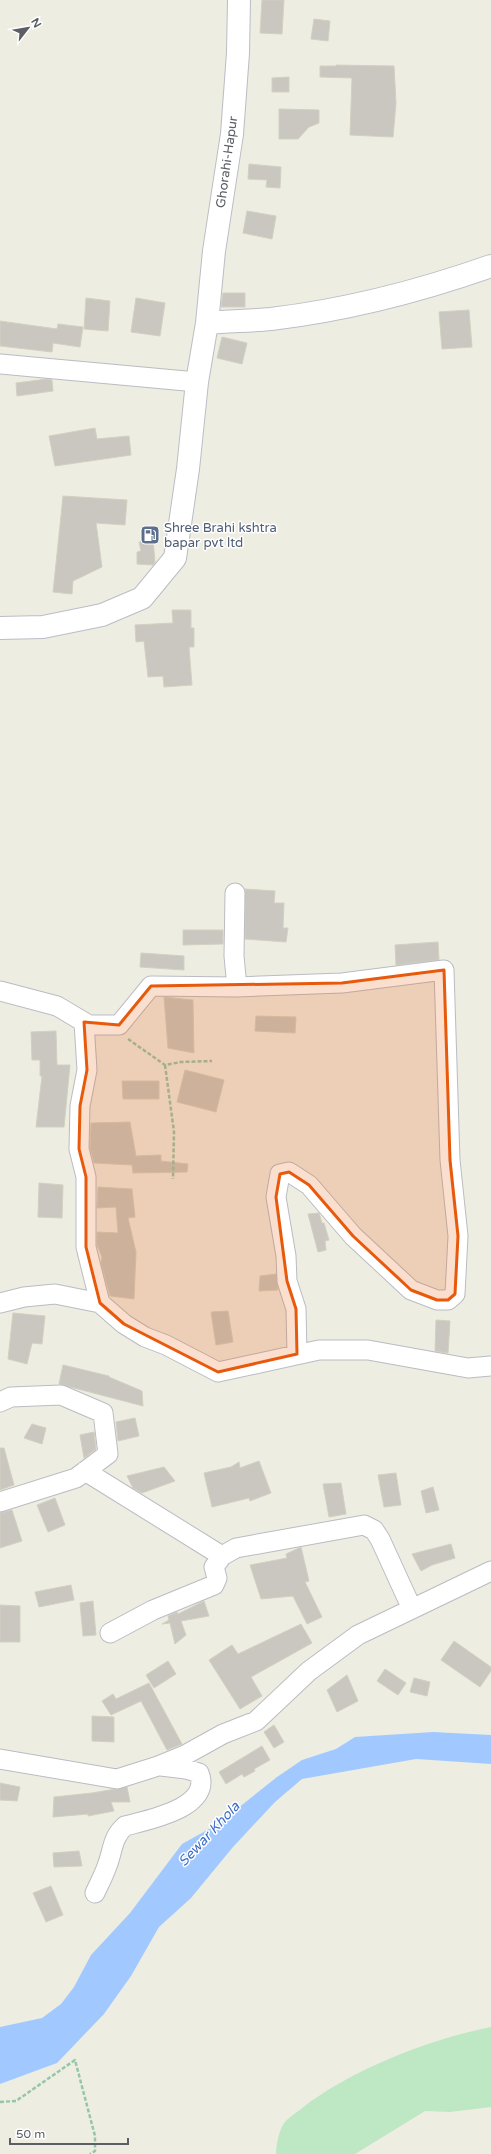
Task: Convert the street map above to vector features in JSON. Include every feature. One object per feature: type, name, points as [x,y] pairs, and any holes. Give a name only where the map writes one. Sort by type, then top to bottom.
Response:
[{"type":"street","name":"Ghorahi-Hapur","points":[[0,628],[43,627],[102,615],[142,598],[175,558],[188,469],[197,382],[207,323],[214,251],[232,134],[238,52],[239,0]]},
{"type":"street","points":[[207,323],[271,319],[335,309],[439,284],[491,266]]},
{"type":"street","points":[[0,364],[197,382]]},
{"type":"street","points":[[235,893],[234,956],[237,988]]},
{"type":"street","points":[[0,991],[57,1006],[89,1025],[119,1025],[152,986],[237,988],[342,983],[444,970],[450,1160],[458,1236],[455,1294],[448,1300],[436,1300],[411,1290],[353,1236],[309,1185],[289,1172],[280,1174],[276,1197],[286,1256],[288,1281],[296,1309],[297,1354]]},
{"type":"street","points":[[84,1022],[87,1070],[80,1106],[78,1150],[86,1177],[86,1247],[100,1303]]},
{"type":"street","points":[[0,1303],[24,1297],[55,1294],[100,1303],[124,1324],[144,1337],[166,1345],[218,1372],[319,1350],[368,1350],[468,1368],[491,1366]]},
{"type":"street","points":[[0,1402],[11,1397],[61,1395],[103,1413],[108,1454],[76,1478],[0,1502]]},
{"type":"street","points":[[85,1471],[222,1556]]},
{"type":"street","points":[[110,1633],[172,1602],[214,1585],[217,1578],[214,1567],[222,1556],[236,1548],[364,1525],[374,1530],[380,1540],[412,1609]]},
{"type":"street","points":[[0,1759],[117,1778],[158,1766],[185,1755],[223,1734],[256,1721],[308,1670],[358,1634],[491,1571]]},
{"type":"street","points":[[95,1893],[107,1866],[115,1836],[119,1831],[125,1826],[170,1813],[186,1806],[194,1799],[201,1785],[201,1778],[196,1771],[158,1766]]},
{"type":"path","points":[[119,1025],[127,1038],[165,1065],[181,1062],[212,1061]]},
{"type":"path","points":[[165,1065],[174,1132],[173,1179]]},
{"type":"path","points":[[0,2102],[16,2101],[75,2060],[95,2136],[94,2151],[90,2154]]},
{"type":"highlighted area","points":[[444,970],[450,1160],[458,1236],[455,1294],[448,1300],[437,1300],[411,1290],[353,1236],[309,1185],[289,1172],[280,1174],[276,1197],[287,1281],[296,1309],[297,1354],[218,1372],[124,1324],[100,1303],[86,1247],[86,1177],[79,1149],[80,1106],[87,1070],[84,1022],[119,1025],[151,986],[342,983]]},
{"type":"green space","points":[[491,2027],[491,2107],[450,2112],[425,2111],[355,2154],[276,2154],[277,2142],[283,2125],[287,2120],[343,2081],[417,2048],[442,2039]]},
{"type":"water","name":"Sewar Khola","points":[[433,1732],[491,1735],[491,1764],[416,1759],[302,1779],[275,1802],[233,1847],[191,1898],[159,1927],[131,1976],[104,2014],[57,2063],[0,2084],[0,2027],[42,2018],[61,2004],[74,1987],[91,1955],[130,1913],[182,1844],[218,1824],[277,1777],[302,1760],[336,1749],[355,1737]]},
{"type":"building","points":[[262,0],[284,0],[282,34],[260,33]]},
{"type":"building","points":[[314,19],[330,21],[328,41],[311,39]]},
{"type":"building","points":[[320,66],[394,66],[396,103],[393,137],[350,135],[352,78],[320,77]]},
{"type":"building","points":[[289,77],[289,92],[272,92],[272,78]]},
{"type":"building","points":[[279,109],[319,110],[319,123],[309,127],[298,139],[279,139]]},
{"type":"building","points":[[249,164],[281,167],[280,188],[266,187],[267,180],[248,179]]},
{"type":"building","points":[[247,211],[276,216],[272,239],[243,233]]},
{"type":"building","points":[[223,293],[245,293],[245,307],[221,307]]},
{"type":"building","points":[[86,298],[110,301],[108,331],[84,329]]},
{"type":"building","points":[[136,298],[165,303],[160,336],[131,332]]},
{"type":"building","points":[[469,310],[472,347],[442,349],[439,312]]},
{"type":"building","points":[[0,321],[57,329],[58,324],[83,327],[80,347],[53,343],[52,352],[0,346]]},
{"type":"building","points":[[222,337],[247,343],[242,364],[217,358]]},
{"type":"building","points":[[47,379],[52,380],[53,391],[17,396],[16,383]]},
{"type":"building","points":[[95,428],[97,439],[129,436],[131,455],[55,466],[49,436]]},
{"type":"building","points":[[63,496],[127,500],[125,525],[96,523],[102,567],[73,581],[72,594],[53,592]]},
{"type":"building","points":[[153,539],[155,562],[153,565],[137,564],[137,552],[141,551],[139,542]]},
{"type":"building","points":[[172,610],[191,610],[191,628],[194,628],[194,647],[189,647],[192,685],[164,687],[163,676],[148,677],[144,641],[136,642],[135,625],[173,623]]},
{"type":"building","points":[[245,889],[275,891],[274,903],[284,903],[283,928],[288,928],[286,942],[245,939]]},
{"type":"building","points":[[183,930],[223,930],[223,944],[183,945]]},
{"type":"building","points":[[438,942],[439,960],[396,965],[395,945]]},
{"type":"building","points":[[141,953],[184,956],[184,970],[140,967]]},
{"type":"building","points":[[164,997],[193,1000],[194,1053],[168,1048]]},
{"type":"building","points":[[256,1016],[296,1017],[295,1033],[255,1031]]},
{"type":"building","points":[[56,1031],[57,1065],[70,1065],[64,1127],[36,1127],[42,1076],[40,1076],[40,1060],[32,1060],[31,1032]]},
{"type":"building","points":[[185,1070],[224,1080],[216,1112],[177,1102]]},
{"type":"building","points":[[122,1081],[159,1081],[159,1099],[123,1099]]},
{"type":"building","points":[[130,1122],[136,1156],[161,1155],[161,1161],[188,1164],[187,1172],[133,1173],[132,1165],[94,1163],[90,1148],[91,1123]]},
{"type":"building","points":[[39,1183],[63,1185],[62,1218],[38,1217]]},
{"type":"building","points":[[98,1187],[132,1189],[135,1217],[128,1218],[136,1252],[134,1299],[110,1296],[101,1263],[102,1257],[97,1245],[97,1232],[118,1233],[116,1207],[97,1208]]},
{"type":"building","points":[[319,1213],[322,1223],[324,1223],[329,1240],[325,1241],[326,1250],[318,1252],[308,1214]]},
{"type":"building","points":[[276,1274],[278,1290],[259,1291],[260,1276]]},
{"type":"building","points":[[228,1311],[233,1342],[216,1345],[211,1312]]},
{"type":"building","points":[[13,1313],[45,1316],[42,1344],[32,1343],[27,1364],[8,1359]]},
{"type":"building","points":[[436,1320],[450,1321],[448,1353],[435,1351]]},
{"type":"building","points":[[63,1365],[109,1376],[142,1391],[143,1406],[59,1384]]},
{"type":"building","points":[[135,1418],[139,1436],[118,1441],[116,1422]]},
{"type":"building","points":[[32,1424],[46,1428],[42,1444],[24,1438]]},
{"type":"building","points":[[94,1432],[96,1449],[84,1458],[80,1435]]},
{"type":"building","points":[[0,1448],[4,1448],[14,1485],[0,1490]]},
{"type":"building","points":[[259,1461],[271,1493],[250,1501],[249,1498],[212,1507],[204,1473],[231,1467],[239,1462],[240,1468]]},
{"type":"building","points":[[164,1467],[175,1481],[142,1493],[133,1488],[127,1476]]},
{"type":"building","points":[[396,1473],[401,1505],[384,1507],[378,1475]]},
{"type":"building","points":[[341,1483],[346,1514],[329,1517],[323,1484]]},
{"type":"building","points":[[433,1487],[439,1510],[426,1513],[421,1491]]},
{"type":"building","points":[[55,1498],[65,1525],[48,1532],[37,1505]]},
{"type":"building","points":[[12,1510],[22,1541],[0,1548],[0,1513]]},
{"type":"building","points":[[451,1544],[455,1558],[432,1565],[421,1571],[412,1554]]},
{"type":"building","points":[[301,1547],[309,1581],[305,1582],[322,1617],[307,1624],[293,1596],[261,1599],[250,1565],[287,1558],[286,1554]]},
{"type":"building","points":[[71,1585],[74,1600],[39,1607],[35,1592]]},
{"type":"building","points":[[93,1601],[96,1635],[83,1636],[80,1603]]},
{"type":"building","points":[[204,1601],[209,1616],[181,1621],[186,1635],[175,1644],[170,1623],[162,1624],[169,1620],[168,1616],[177,1612],[178,1614]]},
{"type":"building","points":[[0,1605],[20,1606],[20,1642],[0,1642]]},
{"type":"building","points":[[301,1624],[312,1643],[251,1677],[262,1696],[240,1709],[209,1660],[232,1645],[238,1654]]},
{"type":"building","points":[[454,1641],[491,1667],[491,1671],[480,1687],[441,1660]]},
{"type":"building","points":[[168,1661],[176,1674],[154,1688],[146,1675]]},
{"type":"building","points":[[385,1669],[406,1683],[398,1695],[377,1681]]},
{"type":"building","points":[[347,1675],[358,1701],[337,1712],[327,1690]]},
{"type":"building","points":[[414,1678],[430,1682],[427,1696],[410,1692]]},
{"type":"building","points":[[149,1683],[182,1744],[167,1750],[141,1701],[111,1715],[102,1701],[113,1694],[116,1699]]},
{"type":"building","points":[[92,1716],[114,1717],[114,1742],[92,1741]]},
{"type":"building","points":[[274,1725],[284,1742],[274,1748],[264,1732]]},
{"type":"building","points":[[262,1746],[270,1760],[254,1769],[255,1771],[244,1777],[242,1774],[226,1784],[219,1772]]},
{"type":"building","points":[[0,1783],[20,1787],[17,1801],[0,1800]]},
{"type":"building","points":[[127,1787],[130,1802],[111,1802],[114,1811],[88,1816],[88,1814],[53,1817],[54,1797]]},
{"type":"building","points":[[79,1851],[82,1866],[54,1867],[53,1853]]},
{"type":"building","points":[[51,1886],[63,1915],[46,1922],[33,1893]]},
{"type":"place","name":"Shree Brahi kshtra bapar pvt ltd","points":[[150,535]]}]
